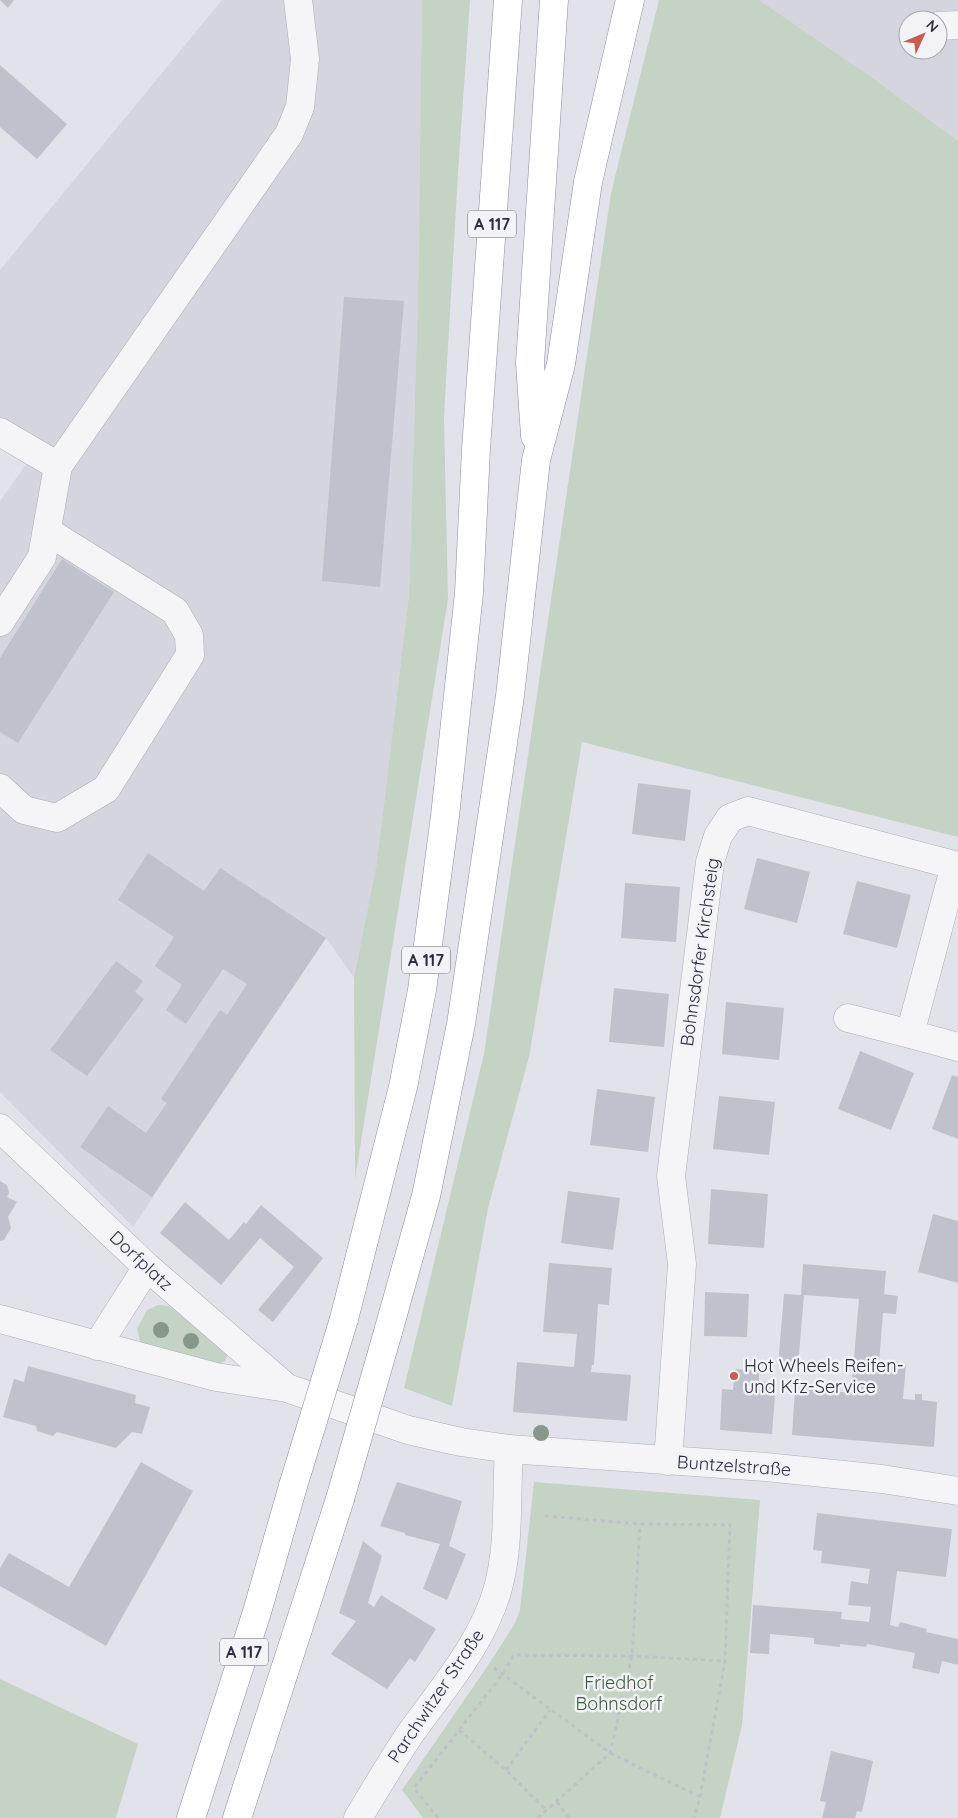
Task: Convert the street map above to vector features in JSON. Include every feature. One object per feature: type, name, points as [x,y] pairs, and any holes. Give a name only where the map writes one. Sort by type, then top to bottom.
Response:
[{"type":"highway","name":"A 117","points":[[191,1818],[257,1612],[344,1319],[403,1087],[417,1019],[445,816],[469,594],[477,439],[508,0]]},
{"type":"highway","points":[[536,460],[530,363],[554,0]]},
{"type":"highway","points":[[536,460],[562,364],[588,182],[630,0]]},
{"type":"highway","name":"A 117","points":[[236,1818],[340,1499],[426,1196],[461,1024],[510,696],[536,460]]},
{"type":"street","points":[[0,622],[42,557],[58,466],[289,134],[300,107],[305,59],[298,0]]},
{"type":"street","points":[[0,432],[58,466]]},
{"type":"street","points":[[0,788],[24,810],[57,818],[106,789],[190,655],[189,634],[175,611],[46,531]]},
{"type":"street","name":"Bohnsdorfer Kirchsteig","points":[[668,1461],[682,1264],[672,1176],[710,862],[718,836],[730,818],[748,811],[956,866]]},
{"type":"street","points":[[910,1034],[956,866]]},
{"type":"street","points":[[848,1018],[958,1047]]},
{"type":"street","name":"Dorfplatz","points":[[0,1128],[147,1267],[286,1388]]},
{"type":"street","points":[[97,1346],[147,1267]]},
{"type":"street","name":"Dorfplatz","points":[[0,1319],[216,1377],[286,1388],[408,1430],[461,1442],[509,1449]]},
{"type":"street","name":"Buntzelstraße","points":[[509,1449],[766,1467],[873,1478],[958,1491]]},
{"type":"street","name":"Parchwitzer Straße","points":[[368,1813],[401,1748],[469,1651],[488,1618],[498,1588],[505,1551],[509,1449]]},
{"type":"path","points":[[545,1516],[640,1524],[730,1525],[725,1661],[700,1797],[694,1818]]},
{"type":"path","points":[[538,1818],[610,1753],[632,1656],[640,1524]]},
{"type":"path","points":[[469,1651],[610,1753],[700,1797]]},
{"type":"path","points":[[438,1818],[414,1788],[502,1675],[514,1655],[632,1656],[725,1661]]},
{"type":"path","points":[[506,1770],[550,1710]]},
{"type":"path","points":[[459,1730],[506,1770],[546,1811]]},
{"type":"path","points":[[557,1802],[569,1818]]},
{"type":"shaded area","points":[[222,0],[422,0],[418,297],[409,595],[377,862],[354,978],[326,938],[133,1227],[0,1092],[0,501],[27,463],[0,446],[0,270]]},
{"type":"shaded area","points":[[759,0],[958,0],[958,141],[870,76]]},
{"type":"green space","points":[[422,0],[470,0],[444,417],[448,599],[355,1179],[354,978],[377,862],[409,595],[418,297]]},
{"type":"green space","points":[[659,0],[759,0],[870,76],[958,141],[958,837],[582,742],[529,1057],[488,1208],[452,1406],[404,1388],[484,1054],[611,193]]},
{"type":"green space","points":[[158,1305],[169,1306],[224,1349],[227,1356],[225,1361],[218,1364],[147,1348],[140,1341],[137,1329],[147,1310]]},
{"type":"green space","name":"Friedhof Bohnsdorf","points":[[534,1482],[760,1500],[742,1725],[720,1818],[423,1818],[402,1790],[515,1623],[520,1610]]},
{"type":"green space","points":[[0,1679],[138,1744],[116,1818],[0,1818]]},
{"type":"building","points":[[0,0],[14,0],[8,8]]},
{"type":"building","points":[[0,65],[67,124],[37,159],[0,127]]},
{"type":"building","points":[[344,297],[404,301],[380,587],[322,581]]},
{"type":"building","points":[[62,559],[114,592],[18,743],[0,732],[0,658]]},
{"type":"building","points":[[638,783],[691,790],[685,841],[632,834]]},
{"type":"building","points":[[148,853],[204,891],[220,868],[326,938],[152,1197],[80,1147],[108,1106],[146,1133],[167,1103],[161,1099],[220,1010],[227,1015],[247,984],[223,969],[186,1024],[166,1010],[182,985],[155,966],[174,937],[118,900]]},
{"type":"building","points":[[757,858],[810,872],[797,923],[744,909]]},
{"type":"building","points":[[857,881],[911,895],[897,948],[843,934]]},
{"type":"building","points":[[625,883],[680,887],[676,942],[621,938]]},
{"type":"building","points":[[116,961],[143,981],[135,992],[144,999],[87,1076],[50,1050]]},
{"type":"building","points":[[614,988],[669,994],[664,1047],[609,1042]]},
{"type":"building","points":[[726,1002],[784,1008],[779,1060],[722,1054]]},
{"type":"building","points":[[860,1051],[914,1073],[891,1130],[838,1109]]},
{"type":"building","points":[[952,1075],[958,1077],[958,1139],[932,1129]]},
{"type":"building","points":[[597,1089],[655,1097],[648,1152],[590,1145]]},
{"type":"building","points":[[719,1096],[775,1102],[769,1155],[713,1149]]},
{"type":"building","points":[[0,1181],[7,1185],[9,1193],[7,1197],[17,1202],[8,1217],[11,1228],[4,1240],[0,1241]]},
{"type":"building","points":[[711,1189],[768,1194],[764,1248],[708,1244]]},
{"type":"building","points":[[568,1191],[620,1198],[613,1250],[561,1243]]},
{"type":"building","points":[[185,1202],[229,1240],[244,1222],[246,1224],[261,1205],[323,1258],[273,1322],[258,1310],[294,1267],[260,1238],[221,1285],[160,1233]]},
{"type":"building","points":[[933,1214],[958,1221],[958,1283],[918,1272]]},
{"type":"building","points":[[549,1263],[612,1268],[609,1305],[598,1304],[594,1365],[592,1365],[591,1372],[631,1375],[627,1421],[513,1412],[517,1362],[574,1367],[577,1334],[543,1332]]},
{"type":"building","points":[[803,1264],[886,1271],[884,1294],[898,1296],[896,1314],[883,1313],[879,1363],[906,1365],[903,1399],[915,1400],[915,1394],[922,1394],[922,1400],[937,1402],[934,1447],[792,1435],[795,1389],[803,1389],[804,1383],[819,1384],[819,1390],[851,1393],[859,1299],[804,1295],[798,1366],[778,1365],[784,1294],[801,1295]]},
{"type":"building","points":[[705,1292],[749,1294],[747,1337],[704,1336]]},
{"type":"building","points":[[28,1366],[136,1395],[135,1403],[150,1407],[142,1434],[132,1432],[116,1448],[57,1432],[53,1436],[37,1431],[36,1426],[3,1417],[14,1379],[24,1382]]},
{"type":"building","points":[[735,1369],[759,1371],[759,1381],[776,1382],[772,1434],[720,1430],[722,1389],[733,1390]]},
{"type":"building","points":[[141,1462],[193,1491],[106,1646],[0,1586],[0,1568],[9,1553],[69,1587]]},
{"type":"building","points":[[397,1482],[462,1501],[449,1546],[466,1554],[447,1600],[423,1589],[440,1544],[380,1526]]},
{"type":"building","points":[[817,1513],[952,1529],[946,1577],[897,1571],[890,1625],[898,1627],[900,1622],[927,1629],[926,1632],[958,1639],[958,1665],[942,1661],[939,1674],[912,1668],[915,1653],[867,1644],[866,1647],[840,1644],[840,1647],[814,1644],[814,1638],[770,1634],[769,1654],[750,1653],[753,1605],[842,1612],[841,1619],[869,1622],[871,1607],[848,1605],[851,1581],[868,1584],[870,1569],[821,1563],[822,1551],[813,1550]]},
{"type":"building","points":[[363,1541],[382,1556],[368,1603],[374,1607],[381,1595],[436,1629],[415,1662],[410,1658],[387,1689],[331,1654],[356,1621],[339,1613]]},
{"type":"building","points":[[831,1751],[873,1761],[862,1812],[857,1811],[855,1818],[822,1818],[826,1802],[820,1801]]},
{"type":"place","name":"Hot Wheels Reifen- und Kfz-Service","points":[[734,1376]]}]
